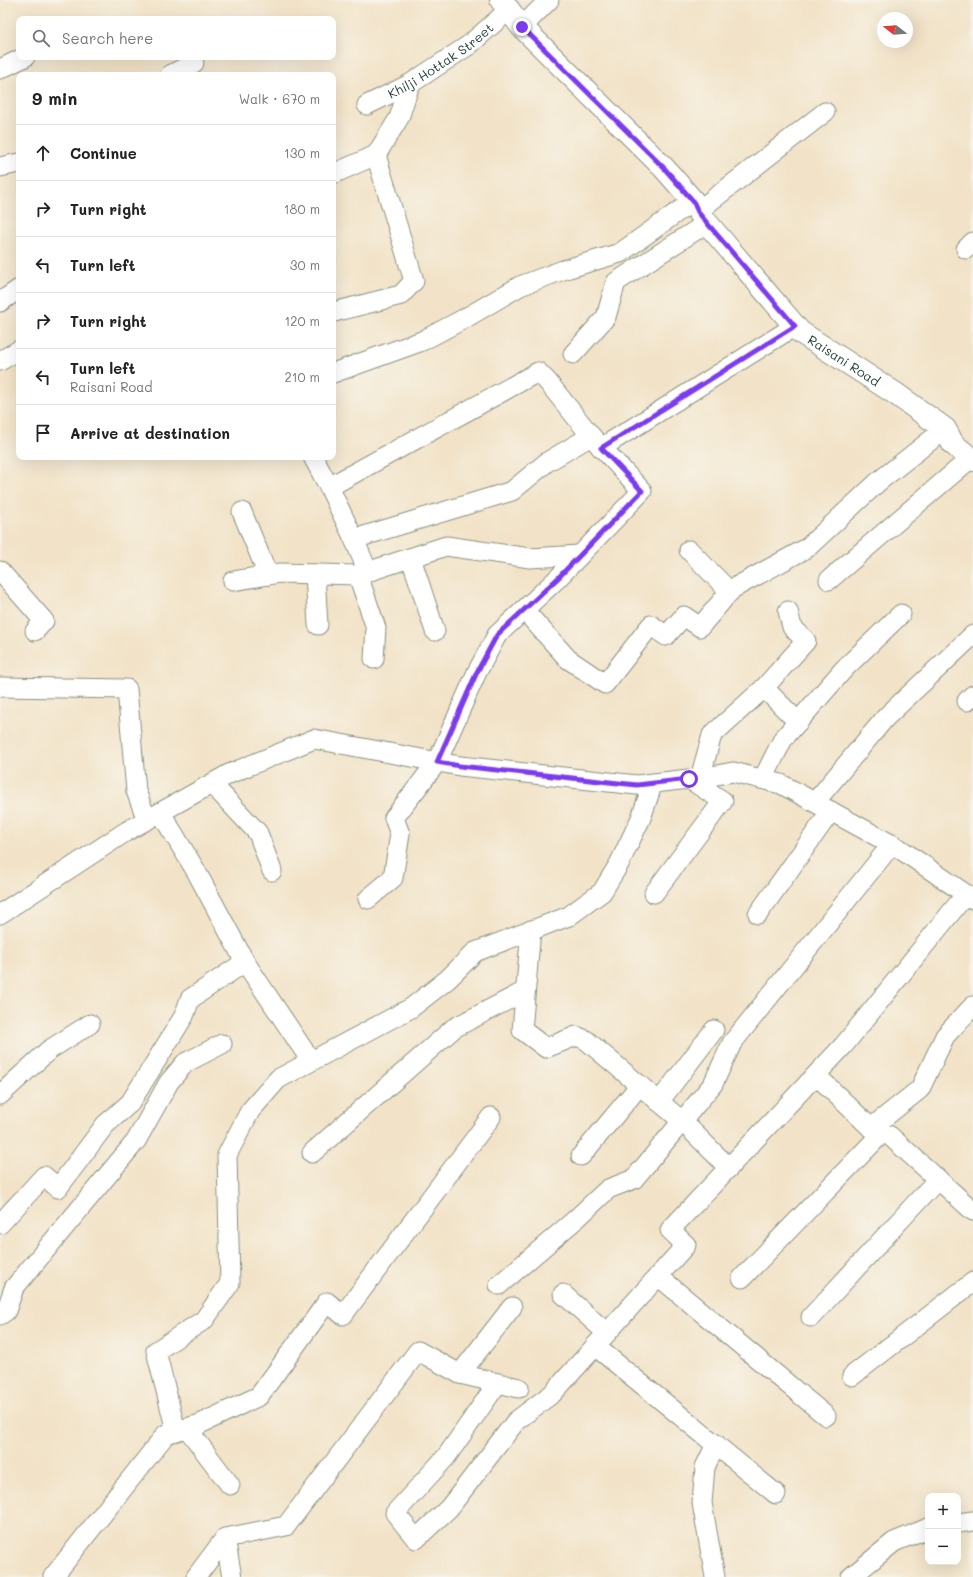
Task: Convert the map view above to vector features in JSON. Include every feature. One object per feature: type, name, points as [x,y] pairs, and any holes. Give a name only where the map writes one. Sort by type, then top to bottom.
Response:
[{"type":"main road","name":"Raisani Road","points":[[505,5],[522,27],[664,168],[800,332],[896,394],[945,429],[953,444],[972,459]]},
{"type":"street","points":[[522,27],[549,0]]},
{"type":"street","name":"Khilji Hottak Street","points":[[366,105],[410,84],[469,45],[505,5]]},
{"type":"street","points":[[0,69],[19,60]]},
{"type":"street","points":[[176,72],[194,63]]},
{"type":"street","points":[[336,173],[376,155],[398,118],[410,84]]},
{"type":"street","points":[[573,354],[606,316],[616,282],[700,212],[825,112]]},
{"type":"street","points":[[336,311],[401,295],[414,281],[376,155]]},
{"type":"street","points":[[0,167],[16,164]]},
{"type":"street","points":[[336,372],[422,341],[469,316],[520,286],[563,270],[620,253],[700,212]]},
{"type":"street","points":[[0,302],[16,291]]},
{"type":"street","points":[[354,539],[512,491],[547,462],[596,442],[795,326]]},
{"type":"street","points":[[0,361],[16,352]]},
{"type":"street","points":[[328,487],[538,372],[596,442],[642,491],[558,578],[497,635],[477,672],[437,762],[394,818],[400,834],[393,878],[368,899]]},
{"type":"street","points":[[524,610],[568,659],[606,684],[651,625],[666,636],[684,616],[700,627],[732,589],[807,548],[878,482],[945,429]]},
{"type":"street","points":[[829,580],[972,459]]},
{"type":"street","points":[[314,460],[354,539],[376,628],[374,659]]},
{"type":"street","points":[[242,512],[268,575]]},
{"type":"street","points":[[233,581],[280,573],[363,573],[446,546],[530,558],[580,556]]},
{"type":"street","points":[[689,550],[730,592]]},
{"type":"street","points":[[411,558],[435,631]]},
{"type":"street","points":[[0,571],[44,621],[35,630]]},
{"type":"street","points":[[315,574],[318,625]]},
{"type":"street","points":[[695,779],[712,735],[764,688],[806,642],[792,627],[788,611]]},
{"type":"street","points":[[763,779],[783,739],[844,669],[901,614]]},
{"type":"street","points":[[758,914],[823,807],[886,717],[973,635]]},
{"type":"street","points":[[0,687],[127,688],[136,791],[196,872],[245,962],[311,1061]]},
{"type":"street","points":[[764,688],[798,722]]},
{"type":"street","points":[[0,914],[127,831],[229,774],[314,739],[474,768],[637,785],[695,779],[733,772],[763,779],[781,784],[892,844],[970,897],[844,1045],[670,1230],[686,1245],[553,1393],[516,1421],[449,1508],[416,1540],[395,1513],[446,1457],[497,1384]]},
{"type":"street","points":[[654,894],[723,801],[695,779]]},
{"type":"street","points":[[230,1485],[181,1430],[156,1351],[204,1320],[230,1283],[227,1155],[250,1110],[278,1078],[411,1008],[448,979],[475,952],[569,916],[602,892],[620,864],[641,818],[653,783]]},
{"type":"street","points":[[212,784],[258,833],[272,871]]},
{"type":"street","points":[[498,1285],[576,1219],[608,1189],[634,1179],[713,1084],[732,1043],[892,844]]},
{"type":"street","points":[[531,930],[522,1030],[546,1048],[576,1036],[586,1040],[682,1121],[729,1168]]},
{"type":"street","points":[[0,1224],[44,1176],[58,1188],[105,1125],[130,1103],[184,1016],[190,999],[245,962]]},
{"type":"street","points":[[312,1153],[454,1028],[525,991]]},
{"type":"street","points":[[742,1278],[877,1130],[920,1090],[945,1036],[973,1006]]},
{"type":"street","points":[[0,1095],[49,1050],[90,1024]]},
{"type":"street","points":[[659,1102],[714,1030]]},
{"type":"street","points":[[0,1315],[6,1311],[14,1288],[136,1142],[169,1082],[185,1063],[222,1044]]},
{"type":"street","points":[[816,1075],[877,1130],[890,1136],[938,1179],[970,1203]]},
{"type":"street","points":[[582,1156],[640,1085]]},
{"type":"street","points":[[53,1577],[166,1434],[200,1424],[260,1396],[327,1302],[343,1315],[491,1117]]},
{"type":"street","points":[[811,1317],[938,1179]]},
{"type":"street","points":[[658,1276],[826,1416]]},
{"type":"street","points":[[852,1376],[973,1282]]},
{"type":"street","points":[[563,1294],[601,1339],[716,1444],[776,1494]]},
{"type":"street","points":[[460,1374],[512,1307]]},
{"type":"street","points":[[196,1577],[225,1538],[286,1526],[418,1351],[460,1374],[519,1388]]},
{"type":"street","points":[[715,1577],[702,1503],[705,1467],[716,1444]]},
{"type":"street","points":[[961,1523],[973,1521]]},
{"type":"street","points":[[851,1577],[894,1542],[926,1529]]},
{"type":"street","points":[[225,1538],[232,1577]]},
{"type":"route","points":[[522,27],[664,168],[693,201],[698,212],[707,223],[795,326],[601,448],[642,491],[558,578],[497,635],[477,672],[437,762],[532,775],[578,778],[637,785],[689,779]]}]
